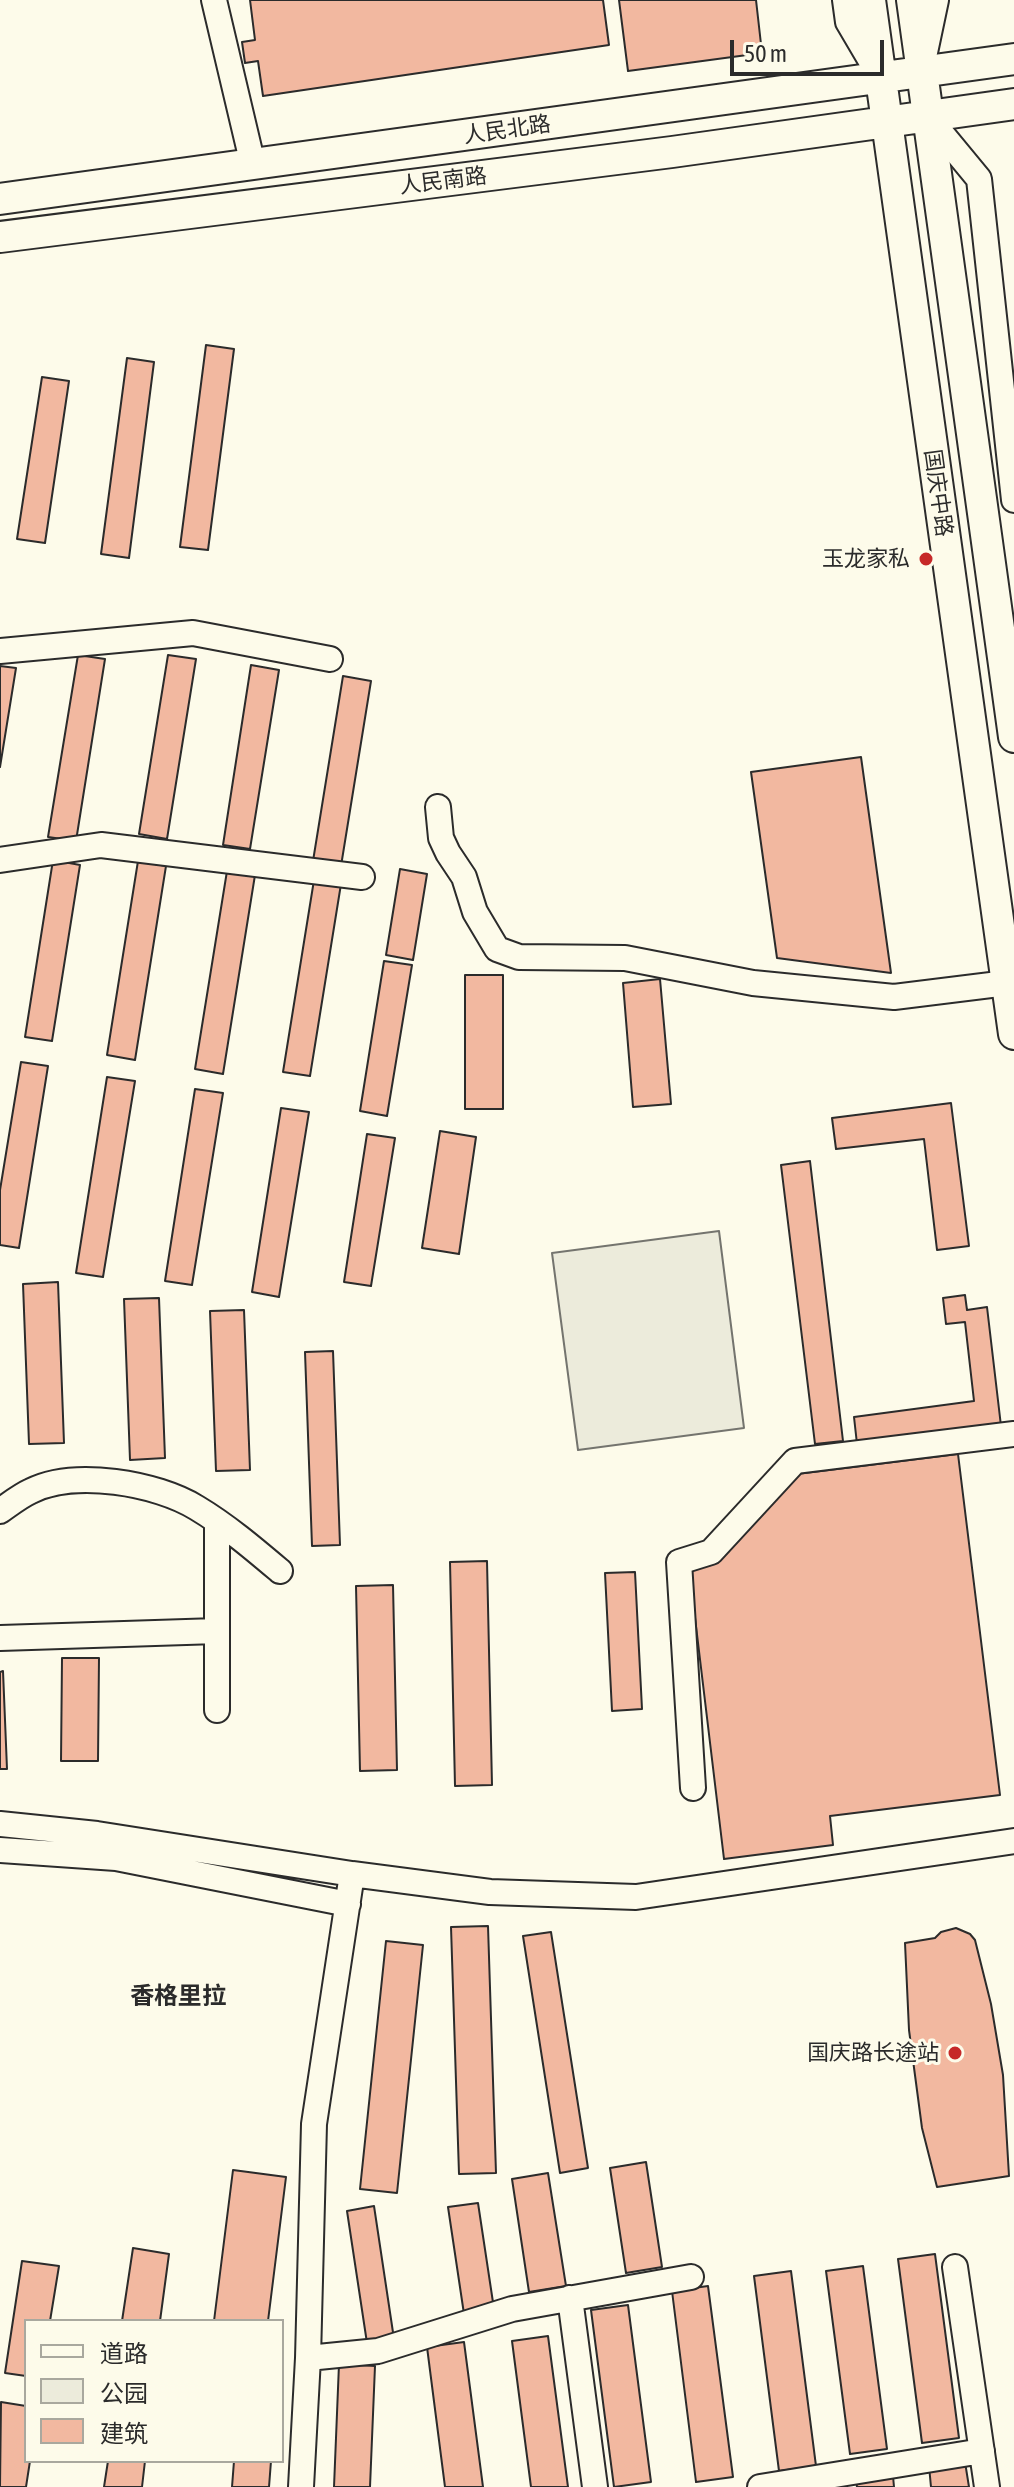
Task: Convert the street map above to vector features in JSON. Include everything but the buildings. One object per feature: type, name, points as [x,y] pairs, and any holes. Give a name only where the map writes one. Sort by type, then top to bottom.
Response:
[{"type":"main road","name":"国庆中路","points":[[870,0],[1014,1034]]},
{"type":"main road","name":"国庆中路","points":[[912,0],[1014,737]]},
{"type":"main road","name":"人民北路","points":[[0,199],[1014,59]]},
{"type":"main road","points":[[886,122],[1014,104]]},
{"type":"main road","name":"人民南路","points":[[0,237],[886,122]]},
{"type":"street","points":[[214,0],[253,165]]},
{"type":"street","points":[[845,0],[848,22],[881,79]]},
{"type":"street","points":[[921,72],[936,0]]},
{"type":"street","points":[[927,116],[979,179],[1014,500]]},
{"type":"street","points":[[0,651],[193,633],[330,659]]},
{"type":"street","points":[[438,807],[441,838],[464,877],[475,912],[497,949],[519,957],[625,958],[753,983],[894,997],[1007,983]]},
{"type":"street","points":[[0,860],[101,845],[362,877]]},
{"type":"street","points":[[693,1788],[679,1562],[711,1552],[795,1461],[1014,1434]]},
{"type":"street","points":[[0,1511],[33,1489],[75,1480],[113,1481],[149,1488],[195,1506],[280,1571]]},
{"type":"street","points":[[217,1522],[217,1710]]},
{"type":"street","points":[[0,1638],[217,1631]]},
{"type":"street","points":[[0,1824],[97,1834],[490,1892],[636,1897],[1014,1841]]},
{"type":"street","points":[[0,1850],[116,1858],[348,1904]]},
{"type":"street","points":[[301,2487],[314,2124],[352,1874]]},
{"type":"street","points":[[955,2267],[987,2487]]},
{"type":"street","points":[[308,2358],[378,2351],[512,2309],[691,2277]]},
{"type":"street","points":[[570,2298],[595,2487]]},
{"type":"street","points":[[760,2487],[982,2451]]},
{"type":"green space","points":[[719,1231],[744,1428],[578,1450],[552,1253]]},
{"type":"place","name":"玉龙家私","points":[[926,559]]},
{"type":"place","name":"国庆路长途站","points":[[955,2053]]},
{"type":"district","name":"香格里拉","points":[[178,1996]]}]
